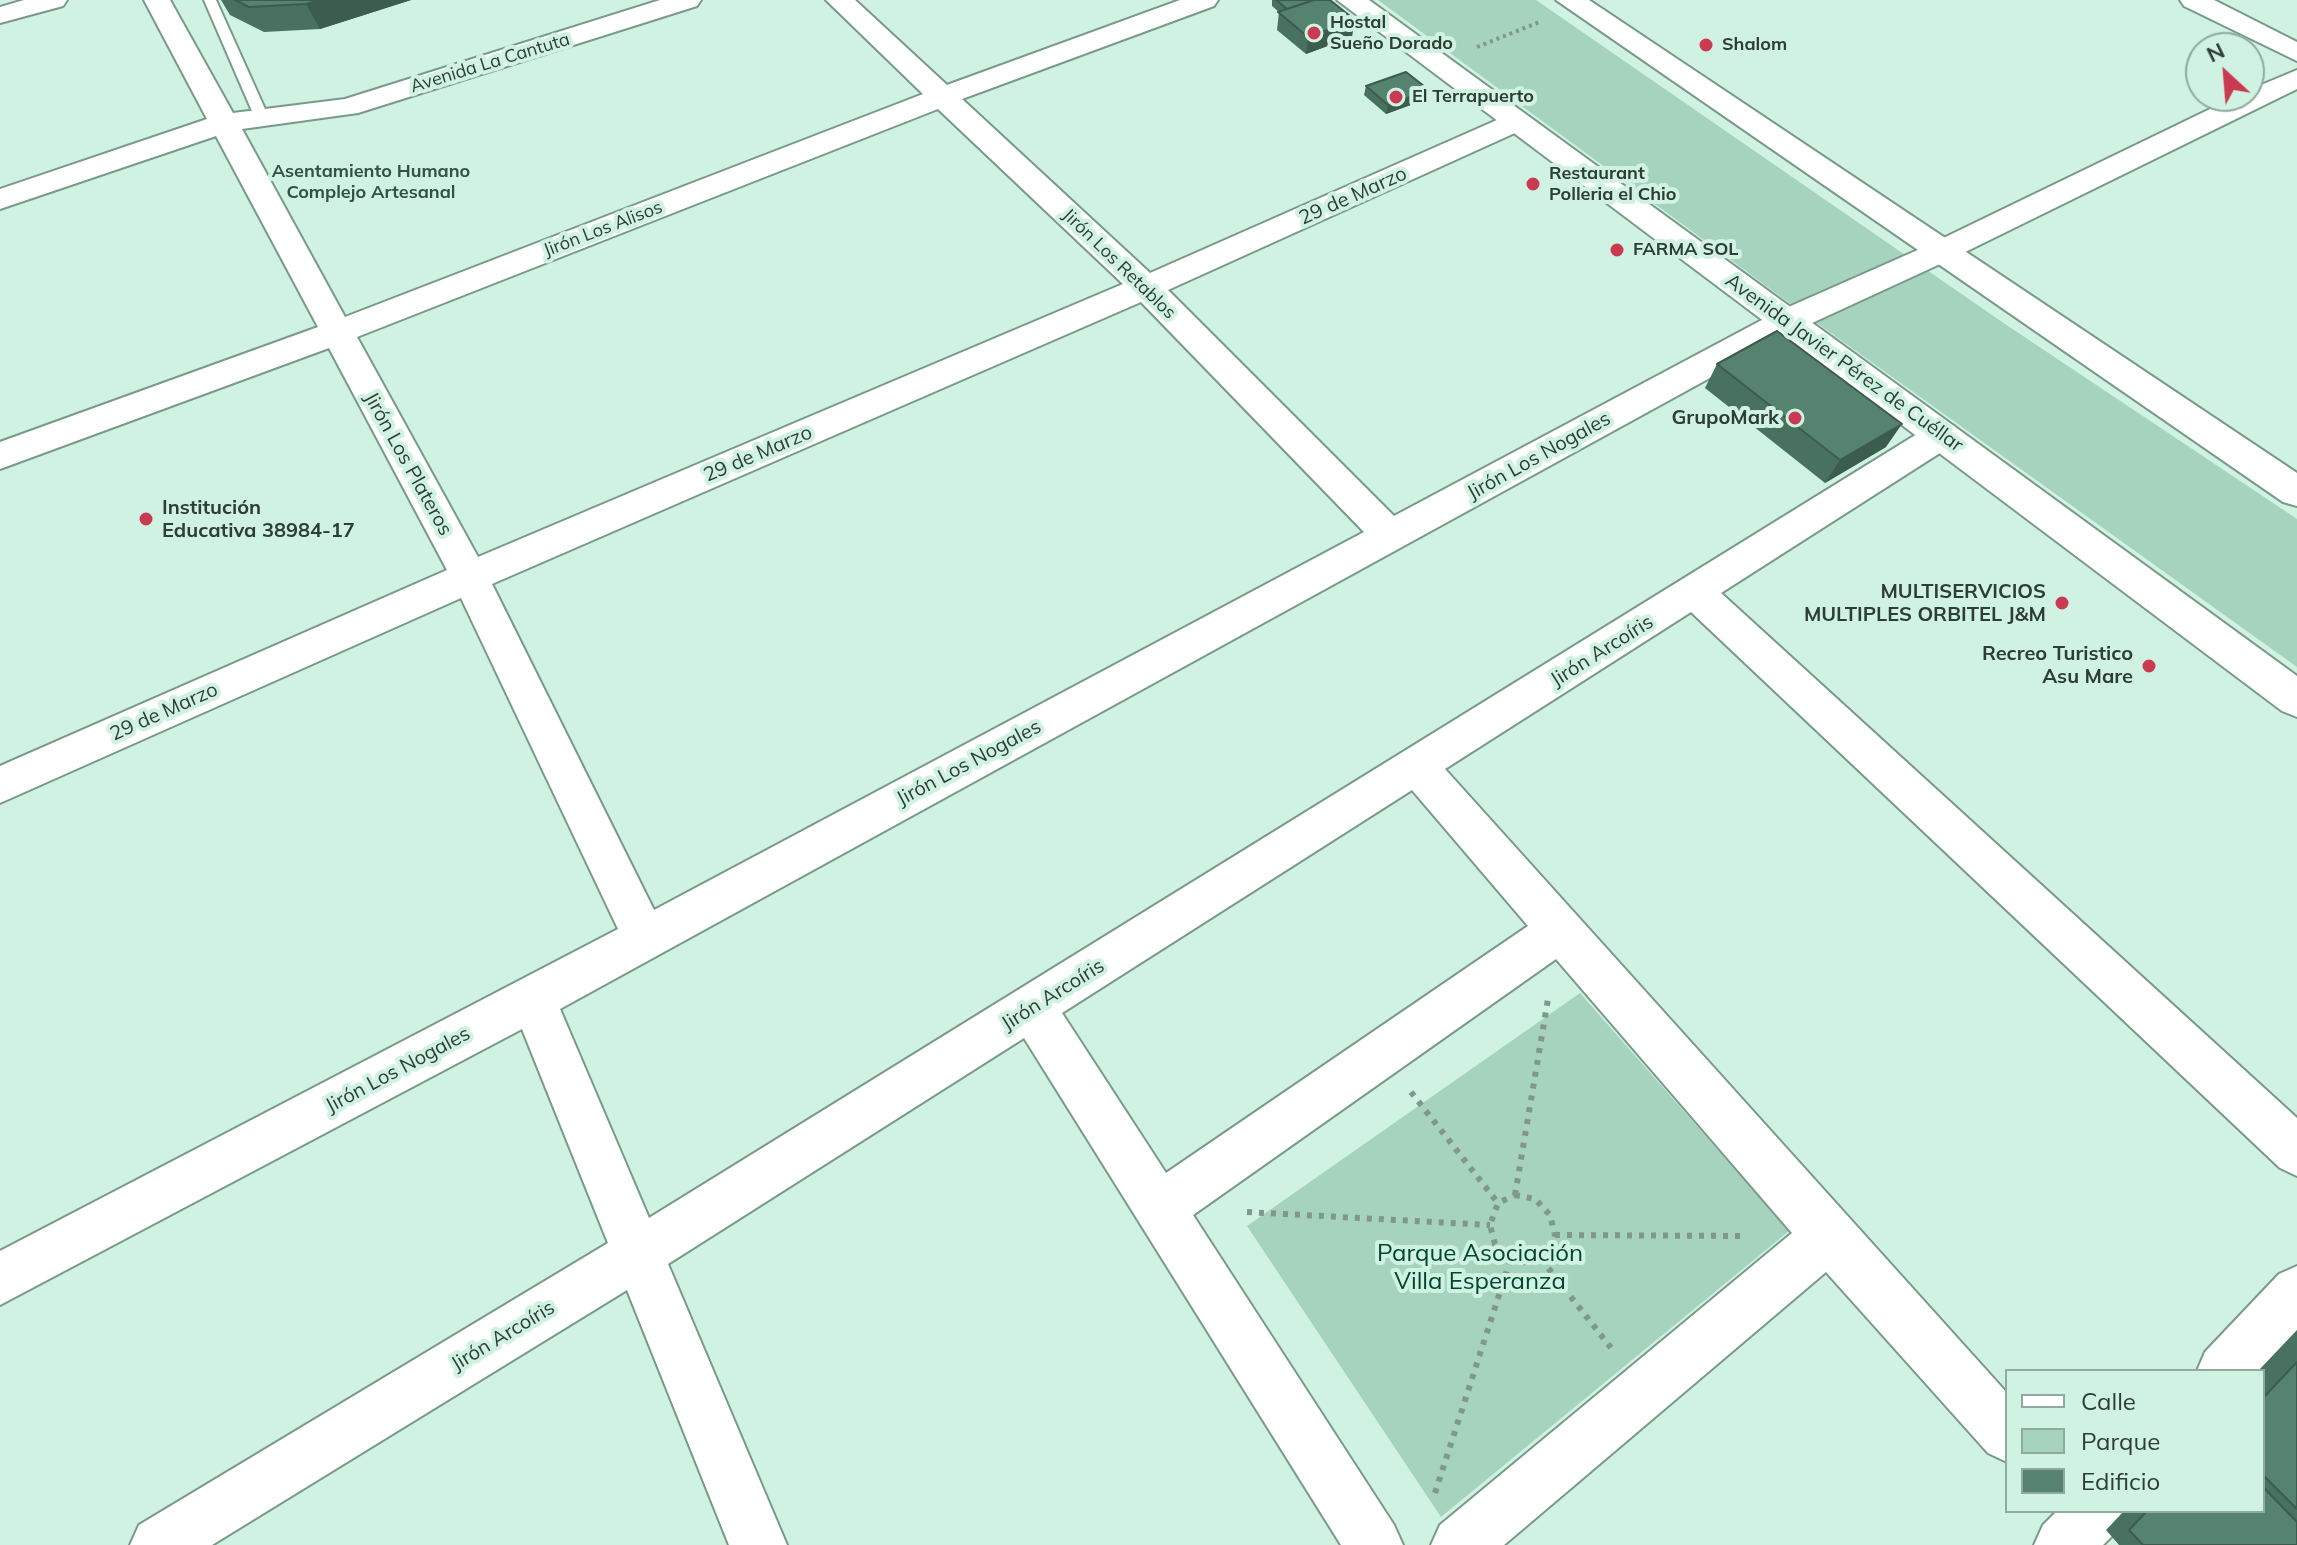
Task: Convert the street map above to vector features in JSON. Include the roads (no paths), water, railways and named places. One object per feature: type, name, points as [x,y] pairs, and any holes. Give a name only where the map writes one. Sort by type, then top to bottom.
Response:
[{"type":"highway","name":"Avenida Javier Pérez de Cuéllar","points":[[1351,0],[2297,699]]},
{"type":"highway","points":[[1583,2],[1940,252],[2297,492]]},
{"type":"street","points":[[0,15],[54,0]]},
{"type":"street","name":"Jirón Los Plateros","points":[[157,0],[470,577],[644,936]]},
{"type":"street","name":"Avenida La Cantuta","points":[[275,115],[326,92],[612,0]]},
{"type":"street","name":"Avenida La Cantuta","points":[[0,199],[222,124],[348,107],[688,0]]},
{"type":"street","name":"Jirón Los Retablos","points":[[839,0],[1146,287],[1391,537]]},
{"type":"street","name":"Jirón Los Alisos","points":[[0,456],[336,333],[942,97],[1205,0]]},
{"type":"street","points":[[2193,0],[2297,53]]},
{"type":"street","name":"Jirón Los Nogales","points":[[0,1279],[533,999],[644,936],[1391,537],[1787,321],[1940,252],[2297,78]]},
{"type":"street","name":"29 de Marzo","points":[[0,785],[470,577],[1146,287],[1516,122]]},
{"type":"street","name":"Jirón Arcoíris","points":[[159,1545],[638,1254],[1418,768],[1942,435]]},
{"type":"street","points":[[1695,592],[2297,1151]]},
{"type":"street","points":[[1418,768],[1828,1236],[2005,1432]]},
{"type":"street","points":[[1161,1207],[1560,930]]},
{"type":"street","points":[[533,999],[758,1545]]},
{"type":"street","points":[[1032,1008],[1374,1545]]},
{"type":"street","points":[[1460,1545],[1828,1236]]},
{"type":"street","points":[[2226,1369],[2297,1292]]},
{"type":"lane","points":[[210,0],[275,115]]},
{"type":"place","name":"Hostal Sueño Dorado","points":[[1314,33]]},
{"type":"place","name":"Shalom","points":[[1706,45]]},
{"type":"place","name":"El Terrapuerto","points":[[1396,97]]},
{"type":"place","name":"Restaurant Polleria el Chio","points":[[1533,184]]},
{"type":"place","name":"FARMA SOL","points":[[1617,250]]},
{"type":"place","name":"GrupoMark","points":[[1795,418]]},
{"type":"place","name":"Institución Educativa 38984-17","points":[[146,519]]},
{"type":"place","name":"MULTISERVICIOS MULTIPLES ORBITEL J&M","points":[[2062,603]]},
{"type":"place","name":"Recreo Turistico Asu Mare","points":[[2149,666]]},
{"type":"district","name":"Asentamiento Humano Complejo Artesanal","points":[[371,182]]},
{"type":"park label","name":"Parque Asociación Villa Esperanza","points":[[1480,1268]]}]
